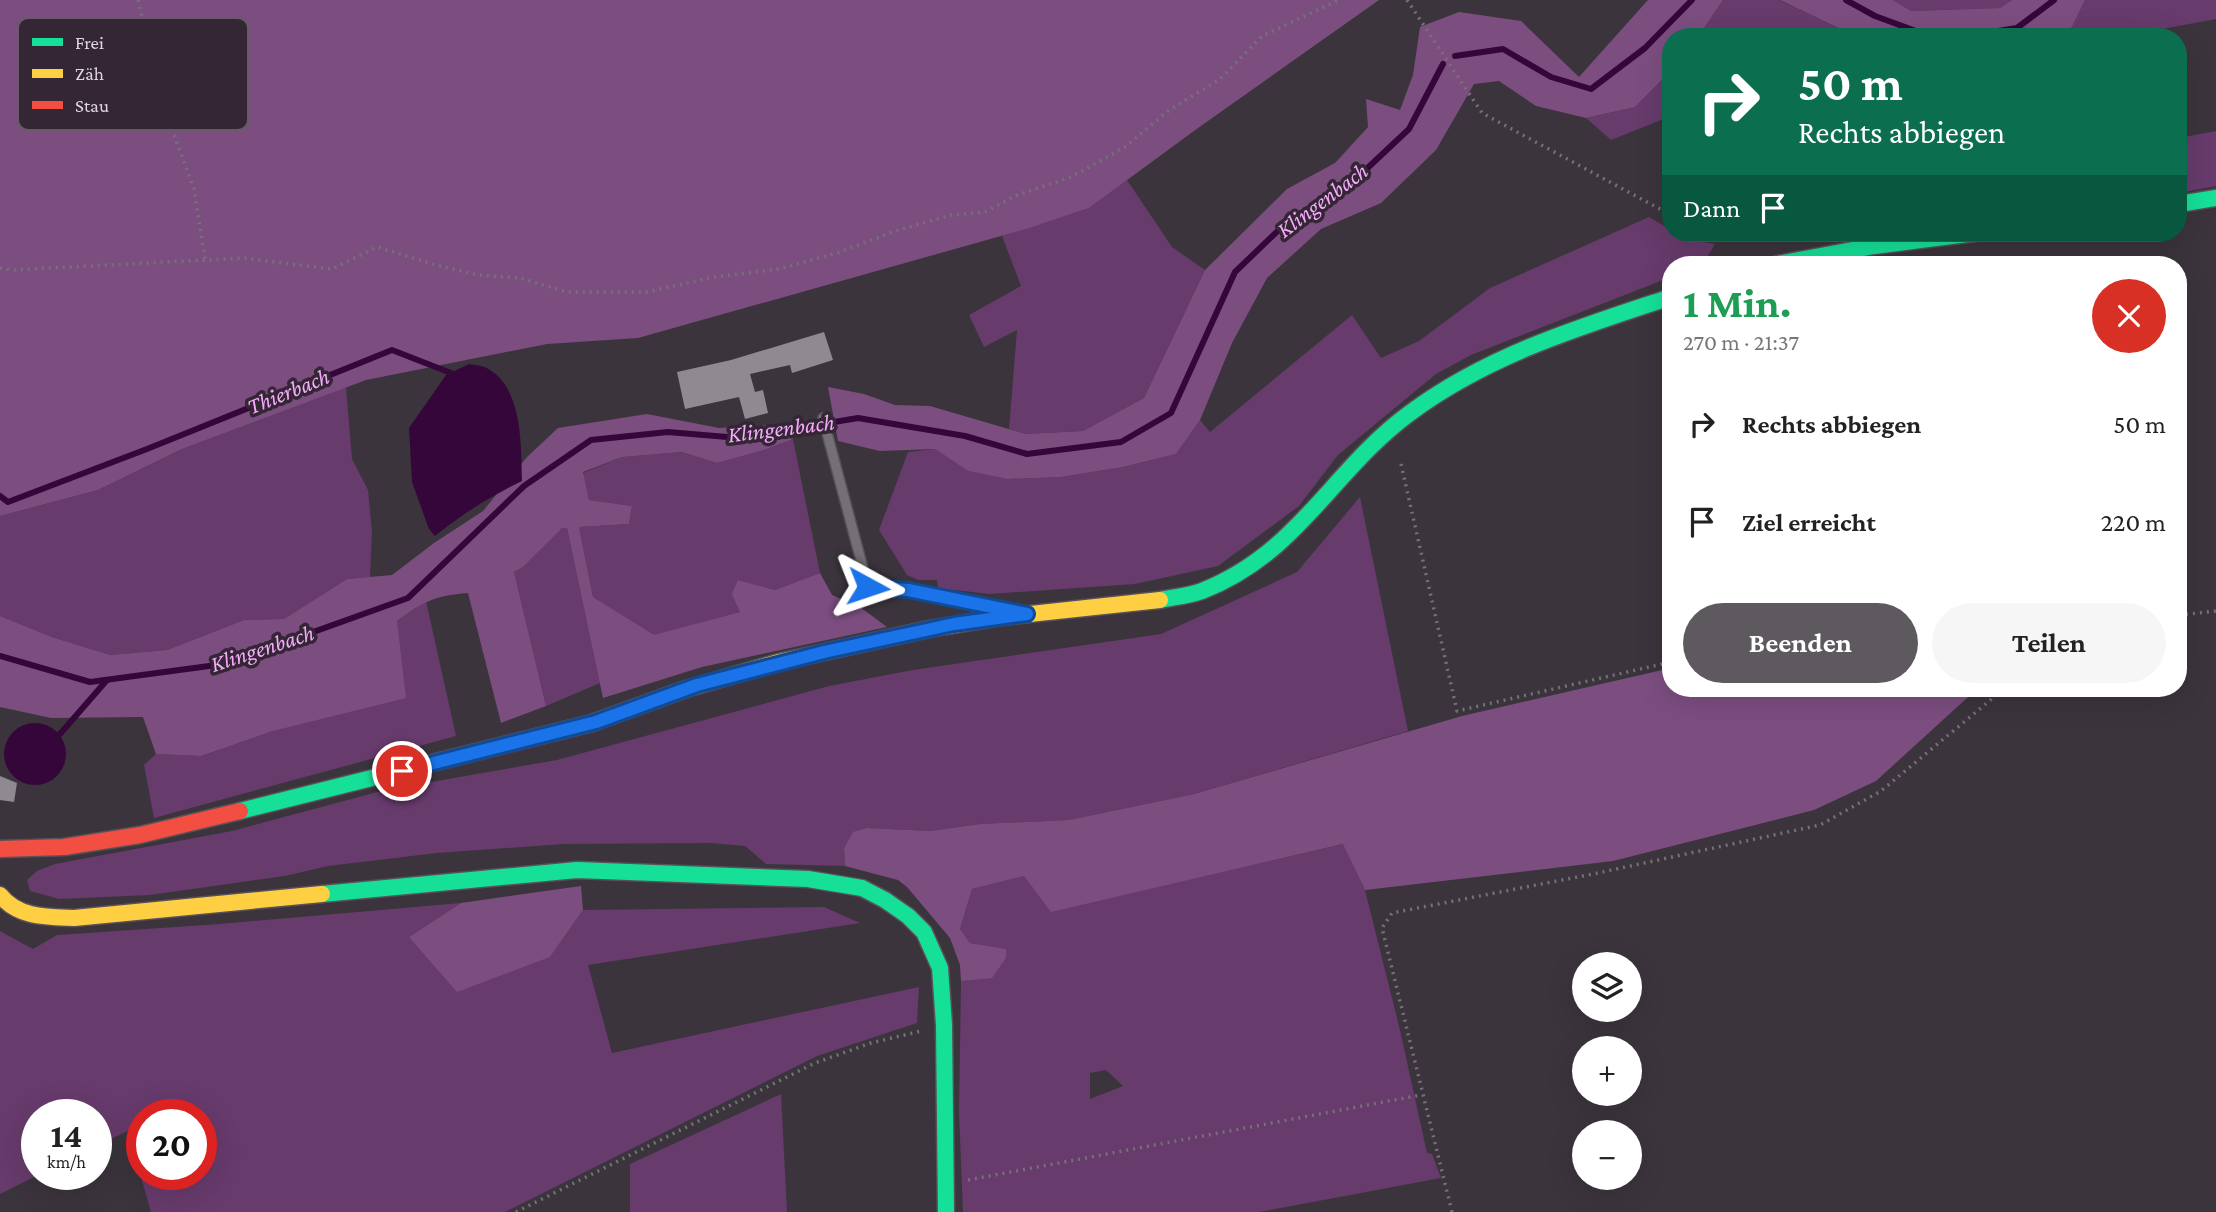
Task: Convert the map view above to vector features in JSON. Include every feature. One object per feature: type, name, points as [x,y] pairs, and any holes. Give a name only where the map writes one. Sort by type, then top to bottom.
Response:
[{"type":"main road","points":[[2187,203],[2216,198]]},
{"type":"main road","points":[[1813,256],[1905,242]]},
{"type":"main road","points":[[0,849],[64,847],[140,835],[596,722],[697,685],[824,652],[954,624],[1138,603],[1197,593],[1233,578],[1277,549],[1320,506],[1370,449],[1406,416],[1447,388],[1493,363],[1540,343],[1662,300]]},
{"type":"main road","points":[[0,895],[4,903],[21,912],[74,918],[577,870],[738,875],[835,882],[863,888],[886,900],[924,932],[940,968],[944,1025],[946,1212]]},
{"type":"lane","points":[[823,418],[868,587],[908,590],[1027,614]]},
{"type":"path","points":[[138,0],[142,18]]},
{"type":"path","points":[[0,268],[244,258],[332,269],[377,247],[478,275],[520,278],[567,292],[647,292],[714,277],[779,269],[951,215],[985,212],[1015,195],[1070,177],[1125,147],[1168,111],[1220,79],[1262,36],[1339,0]]},
{"type":"path","points":[[1407,0],[1482,113],[1662,210]]},
{"type":"path","points":[[172,130],[194,189],[205,259]]},
{"type":"path","points":[[1401,464],[1457,711],[1662,664]]},
{"type":"path","points":[[2187,614],[2216,611]]},
{"type":"path","points":[[1452,1212],[1382,928],[1392,913],[1598,873],[1820,825],[1881,791],[1994,697]]},
{"type":"path","points":[[516,1212],[816,1063],[872,1043],[944,1025]]},
{"type":"path","points":[[945,1184],[1422,1095]]},
{"type":"shaded area","points":[[0,0],[1379,0],[1089,208],[1026,229],[638,338],[547,344],[366,380],[182,449],[98,490],[0,516]]},
{"type":"shaded area","points":[[1648,0],[1723,0],[1704,28],[1662,28],[1662,80],[1635,107],[1586,118],[1536,106],[1499,81],[1474,84],[1436,150],[1381,203],[1321,229],[1267,278],[1232,343],[1200,420],[1176,454],[1123,467],[1061,477],[1007,479],[968,471],[935,449],[880,451],[838,441],[828,387],[864,394],[895,405],[930,406],[1026,434],[1083,431],[1144,398],[1205,270],[1287,189],[1335,163],[1368,127],[1366,99],[1400,110],[1413,75],[1420,27],[1459,12],[1521,21],[1579,77]]},
{"type":"shaded area","points":[[1723,0],[1779,0],[1838,28],[1704,28]]},
{"type":"shaded area","points":[[1780,0],[1893,0],[1911,11],[2000,8],[2012,0],[2085,0],[2070,28],[1838,28]]},
{"type":"shaded area","points":[[1893,0],[2012,0],[2000,8],[1911,11]]},
{"type":"shaded area","points":[[2085,0],[2216,0],[2216,19],[2168,28],[2072,27]]},
{"type":"shaded area","points":[[1662,80],[1662,120],[1611,140],[1586,118],[1635,107]]},
{"type":"shaded area","points":[[2216,131],[2216,186],[2187,191],[2187,136]]},
{"type":"shaded area","points":[[1127,180],[1172,247],[1205,270],[1144,398],[1083,431],[1026,434],[1009,429],[1017,330],[984,347],[969,315],[1021,286],[1002,236],[1089,208]]},
{"type":"shaded area","points":[[1649,217],[1662,225],[1662,242],[1715,244],[1708,256],[1662,256],[1662,281],[1471,355],[1436,374],[1338,455],[1299,506],[1218,566],[1135,584],[989,594],[938,588],[937,580],[918,580],[907,575],[879,530],[908,452],[935,449],[968,471],[1007,479],[1061,477],[1123,467],[1176,454],[1200,420],[1210,432],[1352,315],[1381,358],[1419,341],[1490,288]]},
{"type":"shaded area","points":[[469,364],[490,370],[501,379],[509,391],[518,421],[522,481],[477,506],[435,536],[429,529],[412,482],[409,428],[446,375]]},
{"type":"shaded area","points":[[346,387],[352,459],[368,490],[372,531],[370,577],[347,579],[284,619],[244,620],[167,650],[110,655],[52,637],[0,616],[0,516],[98,490],[182,449]]},
{"type":"shaded area","points":[[647,414],[719,428],[791,424],[793,439],[717,463],[682,452],[622,457],[583,472],[589,500],[632,506],[629,524],[579,527],[593,597],[654,635],[740,612],[732,594],[738,580],[775,590],[820,573],[832,595],[860,607],[887,627],[702,667],[603,698],[567,528],[562,528],[523,567],[514,572],[546,706],[501,723],[468,593],[430,601],[397,621],[406,698],[273,731],[201,756],[156,754],[143,717],[51,718],[0,707],[0,616],[52,637],[110,655],[167,650],[244,620],[284,619],[347,579],[392,575],[483,511],[527,457],[558,428]]},
{"type":"shaded area","points":[[793,439],[820,573],[775,590],[738,580],[740,612],[654,636],[593,597],[579,527],[629,524],[632,506],[589,500],[583,473],[622,457],[682,452],[717,463]]},
{"type":"shaded area","points":[[1360,497],[1408,731],[1194,794],[1069,820],[980,824],[930,831],[867,828],[853,833],[844,848],[845,866],[766,864],[745,846],[710,843],[563,844],[437,853],[328,866],[285,876],[150,895],[59,899],[30,891],[27,880],[37,871],[55,864],[232,831],[385,790],[557,760],[829,686],[913,670],[1161,634],[1297,572]]},
{"type":"shaded area","points":[[561,528],[567,528],[600,683],[546,706],[514,572],[523,567]]},
{"type":"shaded area","points":[[426,601],[456,736],[154,818],[144,765],[156,754],[201,756],[273,731],[397,621]]},
{"type":"shaded area","points":[[1662,670],[1662,697],[1968,697],[1876,781],[1814,810],[1613,861],[1365,890],[1343,844],[1051,912],[1024,876],[972,889],[960,929],[970,943],[1006,949],[1006,958],[992,978],[961,981],[960,965],[950,938],[907,887],[898,880],[845,866],[844,848],[853,832],[867,828],[930,831],[980,824],[1069,820],[1194,794],[1462,716]]},
{"type":"shaded area","points":[[35,723],[47,725],[57,732],[64,742],[64,766],[57,776],[47,783],[35,785],[23,783],[13,776],[6,766],[4,754],[6,742],[13,732],[23,725]]},
{"type":"shaded area","points":[[1344,844],[1365,890],[1427,1153],[1432,1154],[1441,1178],[1259,1212],[963,1212],[959,1112],[961,981],[992,977],[1005,949],[970,943],[960,929],[972,889],[1024,876],[1051,911]],"holes":[[[1106,1070],[1123,1086],[1090,1099],[1090,1073]]]},
{"type":"shaded area","points":[[581,886],[583,910],[550,957],[457,992],[409,937],[461,903]]},
{"type":"shaded area","points":[[461,903],[409,937],[550,957],[583,910],[824,907],[860,923],[588,965],[612,1053],[919,987],[917,1023],[817,1056],[505,1212],[151,1212],[145,1190],[217,1190],[217,1099],[126,1099],[126,1132],[112,1138],[112,1099],[21,1099],[21,1184],[0,1194],[0,931],[33,949],[57,935]]},
{"type":"shaded area","points":[[781,1094],[787,1212],[630,1212],[630,1164]]},
{"type":"building","points":[[824,332],[833,360],[792,373],[790,365],[750,374],[755,392],[763,390],[768,413],[745,419],[739,397],[685,409],[677,372],[731,360]]},
{"type":"building","points":[[0,776],[17,783],[14,802],[0,800]]},
{"type":"waterway","name":"Klingenbach","points":[[1665,28],[1692,0]]},
{"type":"waterway","name":"Klingenbach","points":[[1846,0],[1875,16],[1908,28]]},
{"type":"waterway","name":"Klingenbach","points":[[2017,28],[2054,0]]},
{"type":"waterway","name":"Klingenbach","points":[[1455,56],[1503,49],[1551,77],[1591,89],[1645,48],[1662,31]]},
{"type":"waterway","name":"Klingenbach","points":[[0,656],[90,682],[224,664],[408,598],[524,486],[591,440],[668,432],[739,438],[858,418],[965,436],[1027,454],[1121,442],[1171,413],[1235,272],[1286,223],[1359,176],[1409,129],[1443,64]]},
{"type":"waterway","name":"Thierbach","points":[[0,496],[8,502],[392,350],[451,373],[456,380]]},
{"type":"waterway","points":[[60,734],[107,680]]},
{"type":"traffic: fast","points":[[2187,203],[2216,198]]},
{"type":"traffic: fast","points":[[1820,256],[1905,242]]},
{"type":"traffic: fast","points":[[1160,600],[1202,591],[1236,575],[1264,555],[1290,533],[1383,435],[1440,393],[1536,344],[1662,300]]},
{"type":"traffic: fast","points":[[240,811],[592,723],[686,689]]},
{"type":"traffic: fast","points":[[322,894],[577,870],[808,879],[862,888],[908,916],[924,932],[940,968],[944,1025],[946,1212]]},
{"type":"traffic: slow","points":[[686,689],[779,662],[929,629],[1002,617],[1160,600]]},
{"type":"traffic: slow","points":[[0,895],[7,903],[24,912],[74,918],[322,894]]},
{"type":"traffic: jam","points":[[0,849],[64,847],[140,835],[240,811]]},
{"type":"route","points":[[402,771],[596,722],[697,685],[824,652],[954,624],[1027,614],[908,590],[868,587]]}]
